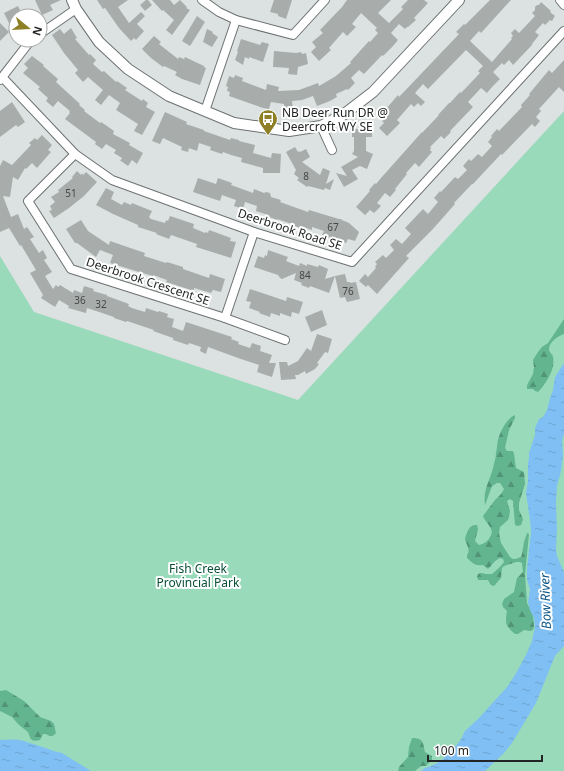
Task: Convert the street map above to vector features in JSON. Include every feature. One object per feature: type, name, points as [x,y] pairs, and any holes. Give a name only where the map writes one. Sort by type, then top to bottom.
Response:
[{"type":"street","points":[[202,0],[219,12],[236,20],[293,35],[325,0]]},
{"type":"street","points":[[48,27],[74,4],[99,42],[128,69],[169,96],[234,123],[289,131],[321,126],[343,115],[374,92],[459,0]]},
{"type":"street","points":[[560,0],[564,5]]},
{"type":"street","points":[[205,111],[236,20]]},
{"type":"street","name":"Deerbrook Road SE","points":[[1,79],[75,154],[112,180],[254,232],[352,262],[564,31]]},
{"type":"street","points":[[1,79],[25,48]]},
{"type":"street","points":[[321,126],[332,150]]},
{"type":"street","name":"Deerbrook Crescent SE","points":[[75,154],[28,200],[71,269],[225,318]]},
{"type":"street","points":[[254,232],[225,318],[285,340]]},
{"type":"green space","name":"Fish Creek Provincial Park","points":[[564,111],[564,771],[0,771],[0,256],[34,312],[298,400]]},
{"type":"green space","points":[[564,319],[564,334],[554,340],[549,346],[553,360],[552,369],[549,376],[538,392],[533,389],[527,389],[527,385],[533,374],[533,360],[542,347],[548,343]]},
{"type":"green space","points":[[515,415],[509,430],[505,448],[507,451],[513,451],[516,468],[524,472],[525,484],[519,503],[519,510],[523,519],[521,525],[515,525],[513,501],[510,499],[507,501],[510,511],[509,517],[508,520],[500,527],[499,533],[501,543],[513,559],[521,557],[527,533],[529,534],[525,575],[527,603],[533,615],[534,627],[533,630],[524,630],[518,634],[515,634],[509,629],[506,621],[507,611],[502,604],[504,599],[514,592],[517,578],[523,572],[522,563],[516,562],[504,566],[502,568],[501,578],[494,586],[491,585],[488,580],[478,580],[478,574],[492,574],[504,562],[503,559],[500,558],[488,569],[483,565],[474,564],[467,558],[468,549],[465,539],[469,529],[474,525],[477,525],[478,529],[475,541],[479,545],[487,541],[492,534],[491,529],[483,516],[504,489],[500,483],[492,486],[485,505],[486,490],[496,457],[500,433],[507,422]]},
{"type":"green space","points":[[6,690],[24,701],[40,717],[51,721],[54,724],[56,733],[52,736],[43,734],[40,740],[32,740],[28,732],[12,717],[0,711],[0,691]]},
{"type":"green space","points":[[412,738],[422,741],[425,752],[432,756],[432,760],[426,766],[421,766],[415,771],[398,771],[399,767],[408,757]]},
{"type":"water","name":"Bow River","points":[[564,363],[564,434],[562,441],[563,455],[561,471],[557,486],[556,549],[557,556],[564,572],[564,646],[555,656],[536,703],[512,743],[485,771],[421,771],[441,761],[460,741],[465,731],[507,687],[526,655],[532,641],[535,627],[534,618],[528,602],[530,590],[527,579],[531,532],[526,493],[529,453],[535,435],[535,428],[539,419],[543,417],[547,410],[555,377]]},
{"type":"water","points":[[0,740],[19,740],[62,753],[91,771],[0,771]]},
{"type":"building","points":[[35,0],[61,0],[50,5],[53,10],[48,12],[48,8],[39,8]]},
{"type":"building","points":[[97,0],[128,0],[118,7],[129,23],[141,12],[145,16],[137,24],[144,31],[136,40],[134,38],[131,41]]},
{"type":"building","points":[[148,0],[152,5],[145,11],[140,5]]},
{"type":"building","points":[[152,0],[170,0],[174,5],[180,0],[187,7],[186,8],[190,10],[172,35],[166,30],[174,20],[163,10],[162,11]]},
{"type":"building","points":[[274,0],[292,0],[286,19],[278,16],[278,14],[270,12]]},
{"type":"building","points":[[347,0],[391,0],[378,13],[389,23],[403,9],[401,7],[408,0],[424,0],[428,3],[414,18],[416,20],[408,27],[405,29],[399,24],[391,33],[398,40],[383,56],[382,55],[364,74],[359,70],[351,78],[355,83],[348,90],[347,89],[336,94],[337,97],[330,101],[317,106],[313,96],[302,100],[292,101],[293,110],[284,110],[284,104],[271,102],[269,109],[229,96],[230,92],[227,91],[228,87],[226,86],[229,76],[234,78],[235,75],[243,78],[242,81],[266,90],[267,84],[279,87],[278,91],[299,90],[318,83],[319,86],[336,76],[351,63],[350,62],[378,33],[375,30],[377,28],[361,13],[352,24],[356,27],[347,36],[343,32],[329,48],[331,50],[319,61],[311,52],[316,47],[312,42],[323,33],[320,30]]},
{"type":"building","points":[[490,0],[511,0],[481,33],[479,31],[470,41],[492,62],[512,39],[511,38],[513,36],[511,33],[515,29],[519,33],[535,16],[532,13],[535,10],[535,7],[541,2],[555,16],[552,21],[550,20],[545,25],[543,23],[535,32],[539,35],[532,45],[513,65],[509,60],[504,65],[502,63],[493,72],[500,79],[487,93],[481,88],[468,102],[473,107],[450,131],[451,132],[444,139],[441,136],[430,147],[432,152],[419,167],[415,163],[406,173],[407,174],[390,197],[385,193],[377,203],[381,206],[374,213],[370,210],[365,215],[356,207],[370,191],[369,190],[449,103],[480,73],[478,71],[483,66],[466,50],[428,89],[423,84],[415,93],[425,102],[421,106],[418,103],[414,107],[411,104],[397,120],[400,123],[387,136],[379,128],[384,123],[382,121],[384,120],[380,117],[398,95],[399,97],[459,34],[456,32]]},
{"type":"building","points":[[8,11],[8,21],[4,13]]},
{"type":"building","points":[[197,16],[205,22],[190,46],[182,41]]},
{"type":"building","points":[[0,23],[8,31],[8,33],[0,41]]},
{"type":"building","points":[[71,28],[77,38],[75,39],[89,55],[90,54],[96,60],[93,64],[102,72],[104,71],[116,82],[117,81],[127,88],[125,90],[142,101],[143,99],[148,103],[146,107],[155,112],[142,135],[134,131],[138,124],[116,110],[120,103],[109,95],[101,105],[95,100],[103,90],[88,77],[83,82],[75,73],[78,70],[52,35],[60,29],[64,34]]},
{"type":"building","points":[[207,29],[218,37],[212,47],[203,42]]},
{"type":"building","points":[[154,36],[161,42],[159,44],[178,59],[179,57],[184,59],[185,57],[206,68],[200,85],[175,75],[177,72],[164,66],[163,67],[142,49]]},
{"type":"building","points":[[241,39],[260,45],[262,42],[269,44],[263,62],[245,57],[243,65],[235,60]]},
{"type":"building","points":[[274,51],[301,52],[302,54],[306,53],[308,64],[298,67],[297,75],[288,74],[289,68],[273,67]]},
{"type":"building","points":[[32,56],[44,65],[43,66],[58,79],[56,82],[80,104],[79,105],[85,110],[84,111],[114,131],[113,134],[130,143],[129,145],[143,153],[137,164],[132,160],[128,166],[120,161],[122,158],[114,153],[116,150],[106,144],[102,149],[95,144],[96,142],[65,119],[70,111],[58,101],[53,107],[46,101],[48,98],[38,89],[40,87],[23,73],[28,68],[24,64]]},
{"type":"building","points":[[564,60],[564,92],[559,87],[539,109],[541,111],[536,117],[540,121],[535,127],[532,124],[454,203],[455,204],[432,230],[406,256],[409,258],[377,294],[368,285],[366,287],[359,281],[365,274],[368,277],[376,268],[375,267],[377,264],[375,262],[383,255],[386,258],[394,250],[390,245],[396,239],[402,244],[411,234],[405,228],[423,209],[428,214],[438,202],[434,198],[440,191],[441,192],[455,177],[458,179],[467,170],[463,166],[469,159],[471,161],[478,154],[482,157],[492,146],[488,142],[492,137],[491,136],[497,129],[499,131],[522,107],[521,105],[530,95],[529,94],[549,70],[552,73]]},
{"type":"building","points":[[12,102],[25,122],[18,127],[16,125],[0,137],[0,111]]},
{"type":"building","points":[[165,112],[187,122],[186,124],[204,131],[230,140],[231,138],[255,145],[253,153],[271,158],[272,153],[281,154],[280,173],[263,173],[263,168],[241,162],[242,158],[223,152],[222,154],[210,150],[211,147],[199,143],[197,151],[189,148],[188,152],[181,150],[182,147],[163,138],[160,144],[152,141]]},
{"type":"building","points":[[352,129],[372,129],[372,137],[366,137],[366,151],[373,154],[367,169],[360,166],[352,170],[358,179],[344,187],[336,173],[347,176],[341,167],[358,157],[352,154],[354,151],[354,137],[352,137]]},
{"type":"building","points":[[42,135],[52,145],[48,150],[51,152],[37,168],[32,163],[26,169],[25,168],[18,180],[13,177],[10,197],[3,196],[11,217],[18,214],[24,229],[27,227],[34,237],[30,239],[39,253],[43,250],[47,258],[44,260],[52,272],[45,276],[53,289],[56,285],[58,287],[60,285],[73,293],[74,290],[82,293],[84,286],[94,289],[93,291],[129,304],[128,306],[132,308],[145,312],[146,308],[168,314],[167,317],[174,319],[172,327],[183,331],[186,322],[232,337],[231,339],[239,342],[238,344],[250,348],[252,343],[261,346],[260,351],[272,355],[269,363],[276,363],[272,377],[257,372],[259,365],[208,347],[206,354],[200,351],[201,347],[189,343],[188,345],[173,340],[173,338],[153,331],[154,330],[87,308],[86,313],[68,308],[69,306],[59,300],[55,307],[41,298],[43,295],[30,273],[36,270],[21,245],[20,246],[9,228],[0,232],[0,166],[3,160],[12,165],[31,145],[29,143],[35,138],[37,140]]},
{"type":"building","points":[[295,147],[298,152],[306,149],[310,157],[302,162],[320,175],[323,168],[330,171],[326,184],[334,179],[330,190],[325,188],[324,190],[307,187],[297,180],[299,178],[294,174],[296,170],[286,152]]},
{"type":"building","points":[[77,171],[81,175],[82,173],[83,175],[86,172],[97,182],[84,196],[54,218],[49,211],[52,210],[50,206],[55,202],[51,197],[59,192],[58,190],[73,178],[72,177]]},
{"type":"building","points":[[198,178],[216,184],[218,178],[232,183],[231,185],[253,193],[254,189],[264,193],[270,193],[271,197],[281,200],[280,202],[308,212],[309,210],[341,219],[349,223],[359,232],[355,241],[348,239],[346,243],[322,235],[324,231],[312,227],[312,230],[300,226],[300,228],[267,216],[268,215],[256,211],[257,206],[245,202],[243,209],[234,206],[236,200],[222,195],[220,201],[193,192]]},
{"type":"building","points":[[106,188],[114,192],[111,199],[122,205],[124,202],[131,205],[132,203],[152,211],[149,217],[151,219],[165,223],[166,220],[168,221],[170,216],[194,224],[193,228],[205,233],[208,233],[209,230],[231,238],[230,241],[236,242],[231,258],[196,247],[197,244],[171,235],[169,239],[156,234],[157,233],[138,227],[138,225],[96,205]]},
{"type":"building","points":[[81,220],[88,231],[109,245],[110,241],[145,253],[144,256],[183,267],[183,269],[209,278],[210,274],[225,279],[221,292],[213,290],[211,293],[194,288],[194,291],[166,282],[167,280],[153,275],[110,263],[113,255],[100,250],[96,257],[75,243],[66,229]]},
{"type":"building","points":[[268,250],[288,257],[286,261],[299,266],[300,263],[307,266],[307,264],[318,267],[319,265],[328,269],[325,279],[335,276],[329,293],[310,286],[309,288],[301,285],[302,283],[294,280],[296,273],[282,279],[278,275],[254,267],[258,256],[264,258],[265,255],[267,256]]},
{"type":"building","points":[[345,274],[347,282],[356,282],[360,299],[347,302],[345,297],[340,298],[335,276]]},
{"type":"building","points":[[250,289],[286,301],[287,297],[303,302],[299,314],[292,312],[291,317],[280,313],[280,316],[271,313],[270,317],[249,308],[251,302],[246,301]]},
{"type":"building","points":[[322,310],[327,325],[311,332],[305,317]]},
{"type":"building","points":[[317,334],[332,339],[328,353],[325,352],[317,363],[319,364],[315,369],[306,374],[305,371],[295,375],[296,379],[281,380],[279,362],[287,362],[288,366],[298,361],[307,348],[311,351]]},
{"type":"place","name":"NB Deer Run DR @ Deercroft WY SE","points":[[268,136]]}]
